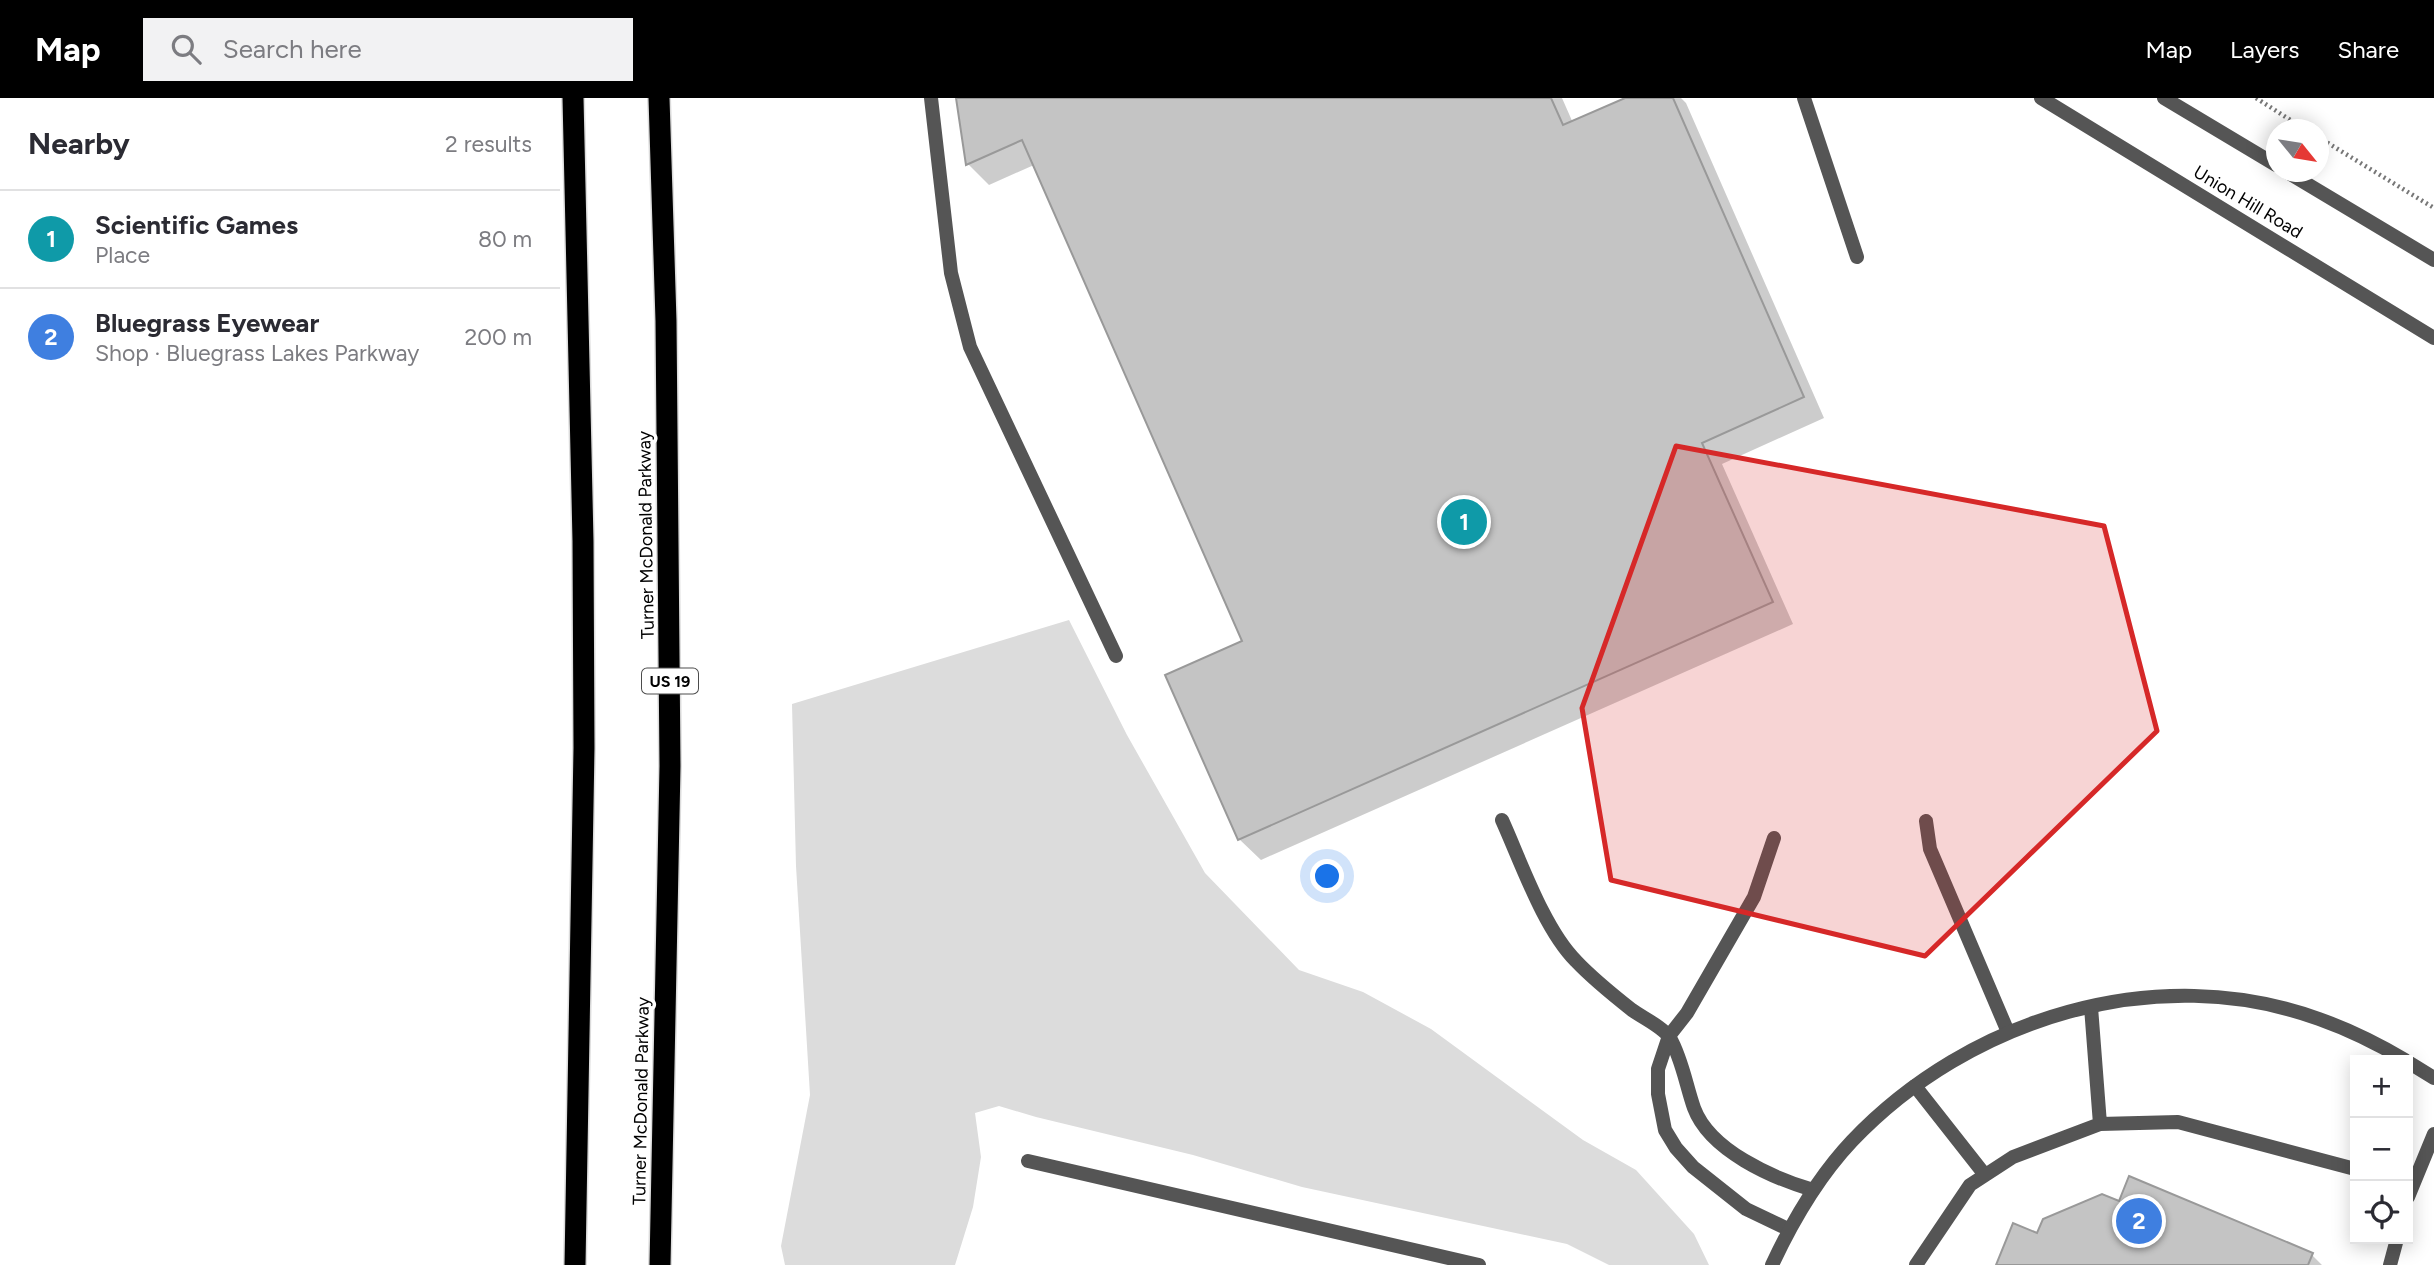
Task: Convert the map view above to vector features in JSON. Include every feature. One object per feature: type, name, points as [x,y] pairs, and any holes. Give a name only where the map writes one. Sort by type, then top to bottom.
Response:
[{"type":"highway","points":[[573,98],[580,327],[583,610],[583,816],[575,1265]]},
{"type":"highway","name":"Turner McDonald Parkway","points":[[659,98],[666,349],[670,738],[660,1265]]},
{"type":"street","points":[[931,98],[951,273],[970,346],[1116,656]]},
{"type":"street","points":[[1804,98],[1857,257]]},
{"type":"street","name":"Union Hill Road","points":[[2041,98],[2434,338]]},
{"type":"street","points":[[2164,98],[2266,158]]},
{"type":"street","points":[[2304,182],[2434,260]]},
{"type":"street","points":[[1502,820],[1553,932],[1567,951],[1630,1008],[1669,1036],[1695,1111],[1708,1130],[1728,1150],[1748,1163],[1790,1183],[1813,1190]]},
{"type":"street","points":[[1926,821],[1930,849],[2008,1032]]},
{"type":"street","points":[[1774,838],[1754,897],[1687,1013],[1669,1036],[1658,1069],[1658,1094],[1665,1130],[1676,1148],[1710,1182],[1746,1209],[1788,1229]]},
{"type":"street","points":[[1772,1265],[1788,1229],[1813,1190],[1852,1142],[1883,1112],[1950,1062],[2008,1032],[2055,1014],[2159,997],[2207,997],[2253,1002],[2317,1018],[2396,1055]]},
{"type":"street","points":[[2091,1007],[2101,1124]]},
{"type":"street","points":[[2413,1065],[2434,1078]]},
{"type":"street","points":[[1915,1086],[1985,1175]]},
{"type":"street","points":[[1916,1265],[1970,1185],[2012,1157],[2101,1124],[2178,1122],[2350,1168]]},
{"type":"street","points":[[2413,1181],[2434,1134]]},
{"type":"street","points":[[1028,1161],[1479,1265]]},
{"type":"street","points":[[2390,1265],[2396,1244]]},
{"type":"path","points":[[2256,98],[2289,119]]},
{"type":"path","points":[[2329,143],[2434,208]]},
{"type":"highlighted area","points":[[1676,446],[2104,526],[2157,731],[1925,956],[1611,880],[1582,708]]},
{"type":"shaded area","points":[[1069,620],[1127,735],[1205,873],[1299,970],[1363,992],[1431,1029],[1583,1140],[1636,1170],[1694,1234],[1709,1265],[1609,1265],[1567,1244],[1302,1187],[1193,1155],[999,1106],[975,1113],[981,1157],[973,1207],[955,1265],[785,1265],[781,1246],[810,1095],[796,866],[792,704]]},
{"type":"building","points":[[956,98],[1551,98],[1563,125],[1625,98],[1673,98],[1804,397],[1702,443],[1773,602],[1238,840],[1165,675],[1242,641],[1022,140],[966,165]]},
{"type":"building","points":[[2129,1176],[2313,1253],[2308,1265],[1996,1265],[2013,1223],[2037,1233],[2043,1219],[2102,1194],[2119,1201]]},
{"type":"place","name":"Scientific Games","points":[[1464,522]]},
{"type":"place","name":"Bluegrass Eyewear","points":[[2139,1221]]}]
